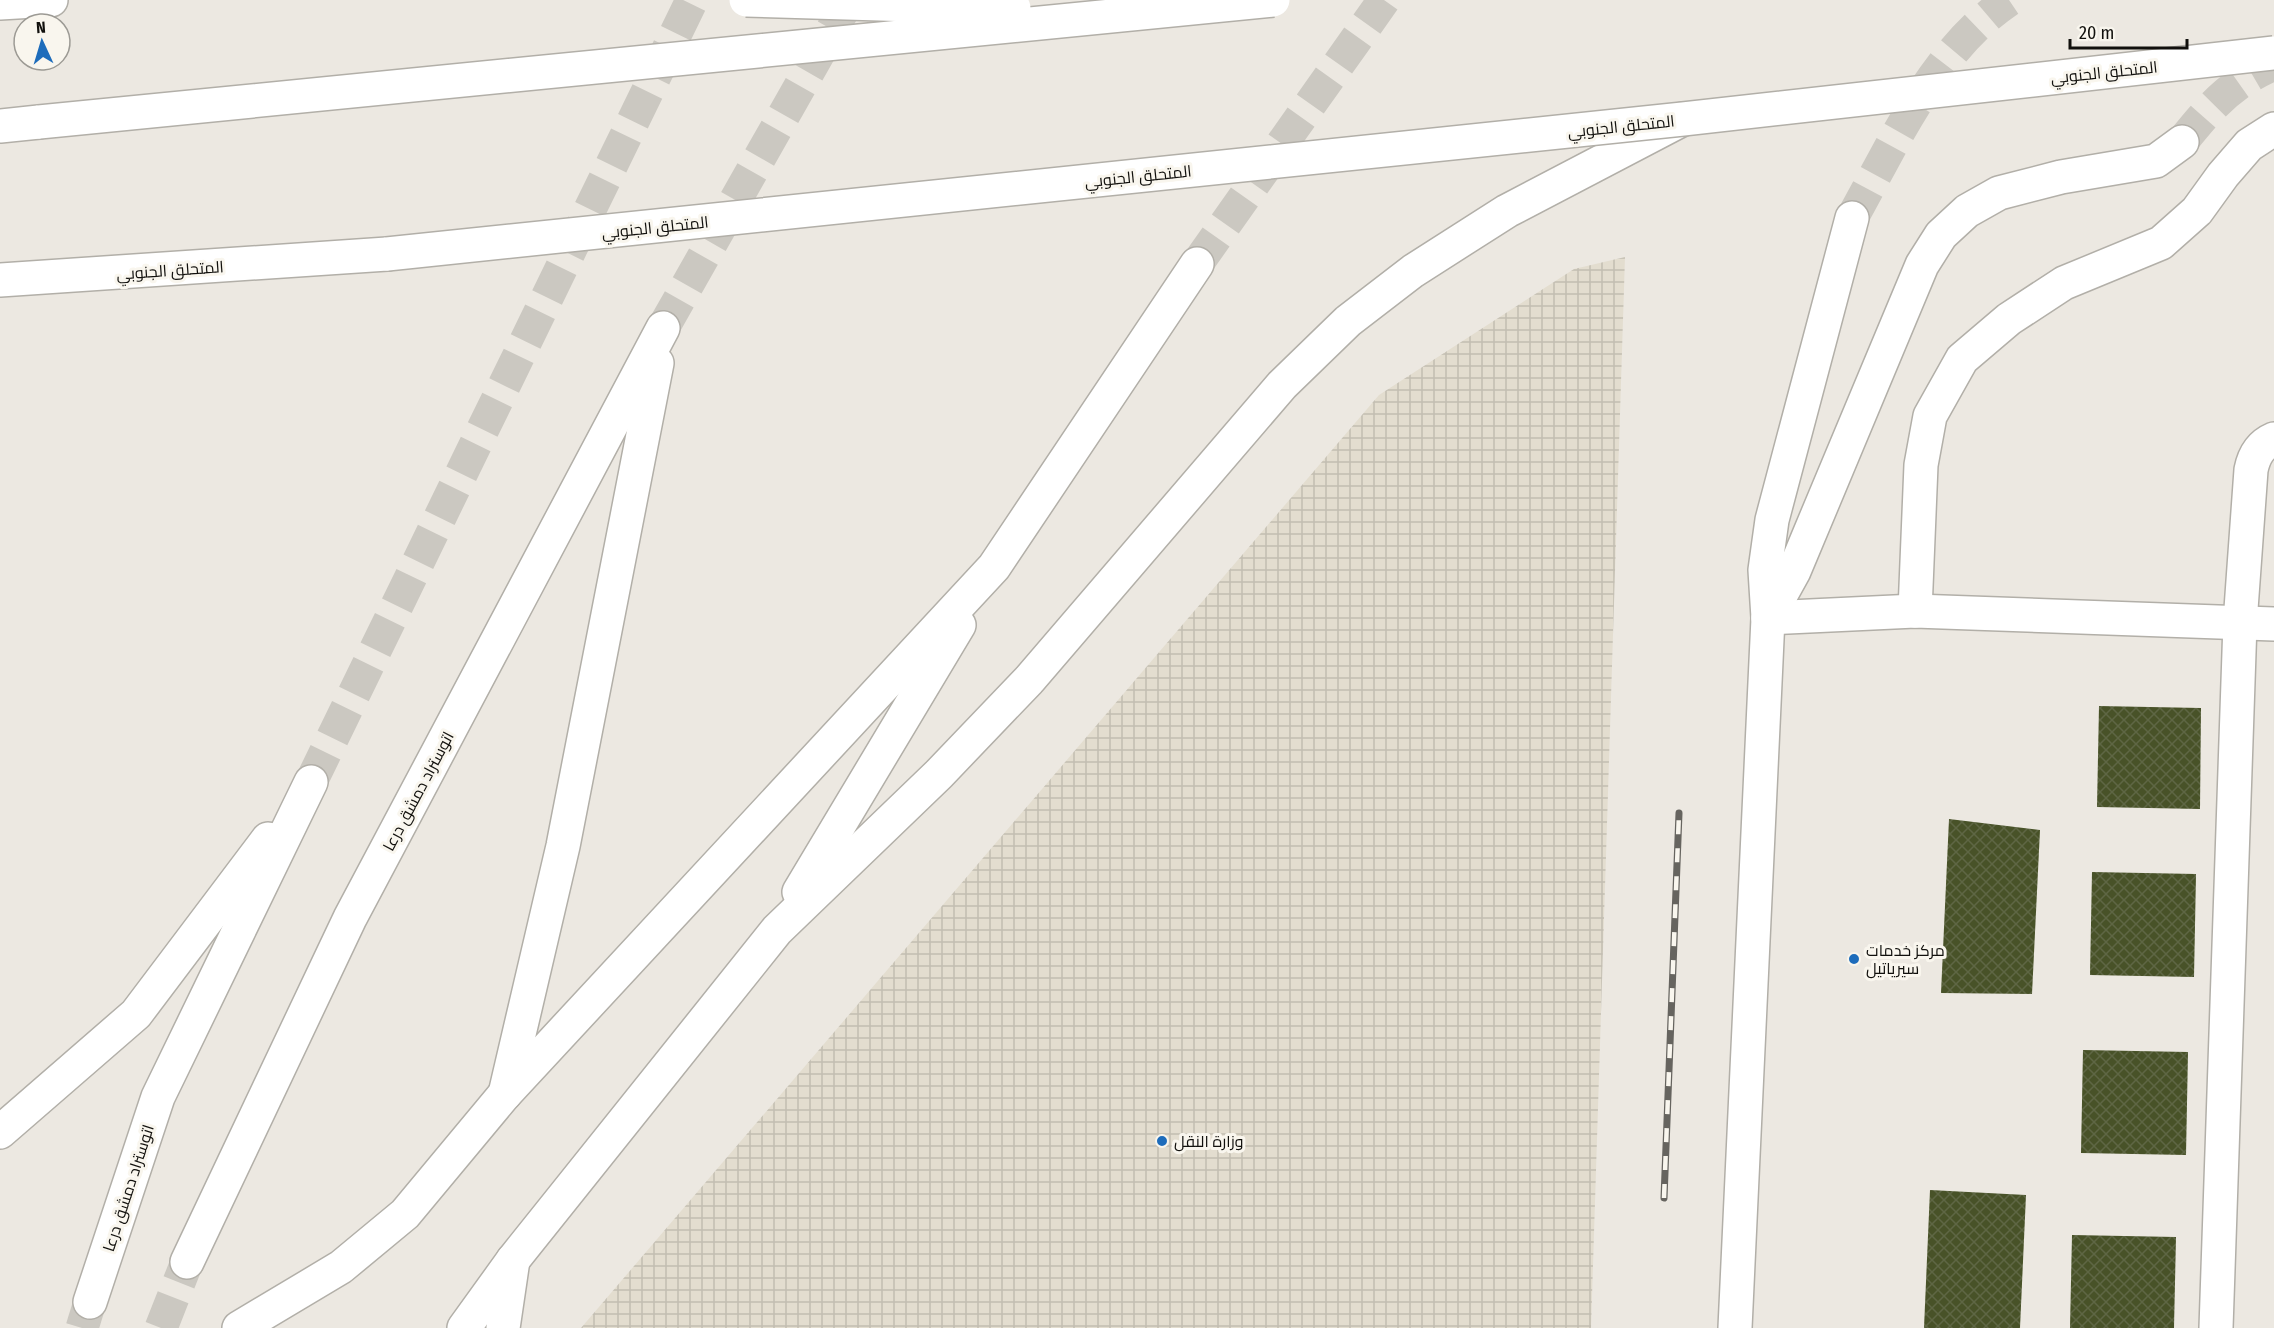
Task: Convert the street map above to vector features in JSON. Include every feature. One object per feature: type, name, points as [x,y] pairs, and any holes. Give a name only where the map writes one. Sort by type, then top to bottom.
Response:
[{"type":"main road","points":[[0,3],[51,0]]},
{"type":"main road","points":[[746,0],[953,5],[1121,14]]},
{"type":"main road","points":[[0,126],[1273,0]]},
{"type":"main road","name":"المتحلق الجنوبي","points":[[0,280],[387,255],[1683,119],[2274,53]]},
{"type":"main road","points":[[464,1328],[513,1260],[777,930],[939,774],[1029,680],[1282,385],[1348,321],[1413,271],[1507,211],[1683,119]]},
{"type":"main road","points":[[1915,611],[1921,465],[1926,435],[1930,416],[1962,358],[2009,319],[2064,284],[2161,243],[2197,212],[2223,175],[2249,145],[2274,129]]},
{"type":"main road","points":[[1768,618],[1794,571],[1922,265],[1941,235],[1967,211],[1999,193],[2061,177],[2156,161],[2182,142]]},
{"type":"main road","points":[[1735,1328],[1768,618],[1765,570],[1772,520],[1852,218]]},
{"type":"main road","points":[[777,930],[994,567],[1197,264]]},
{"type":"main road","points":[[0,294],[60,277]]},
{"type":"main road","name":"اتوستراد دمشق درعا","points":[[188,1262],[350,918],[663,328],[563,846],[504,1095]]},
{"type":"main road","points":[[2216,1328],[2240,623],[2253,458],[2261,447],[2274,440]]},
{"type":"main road","points":[[238,1328],[341,1267],[405,1214],[504,1095],[994,567]]},
{"type":"main road","points":[[1768,618],[1915,611],[2274,624]]},
{"type":"main road","name":"اتوستراد دمشق درعا","points":[[0,1132],[136,1014],[311,782],[158,1097],[90,1302]]},
{"type":"main road","points":[[503,1328],[513,1260]]},
{"type":"shaded area","points":[[1625,257],[1591,1328],[581,1328],[1379,395],[1574,269]]},
{"type":"building","points":[[2099,706],[2201,708],[2200,809],[2097,807]]},
{"type":"building","points":[[1949,819],[2040,830],[2032,994],[1941,993]]},
{"type":"building","points":[[2092,872],[2196,874],[2194,977],[2090,975]]},
{"type":"building","points":[[2083,1050],[2188,1052],[2186,1155],[2081,1153]]},
{"type":"building","points":[[1930,1190],[2026,1195],[2020,1328],[1924,1328]]},
{"type":"building","points":[[2072,1235],[2176,1237],[2174,1328],[2070,1328]]},
{"type":"tunnel","points":[[311,782],[692,0]]},
{"type":"tunnel","points":[[663,328],[849,0]]},
{"type":"tunnel","points":[[1197,264],[1384,0]]},
{"type":"tunnel","points":[[1852,218],[1901,129],[1938,71],[1982,21],[2009,0]]},
{"type":"tunnel","points":[[2182,142],[2223,97],[2246,79],[2274,64]]},
{"type":"tunnel","points":[[161,1328],[187,1262]]},
{"type":"tunnel","points":[[82,1328],[90,1302]]},
{"type":"railway","points":[[1664,1198],[1679,813]]},
{"type":"place","name":"مركز خدمات سيرياتيل","points":[[1854,959]]},
{"type":"place","name":"وزارة النقل","points":[[1162,1141]]}]
